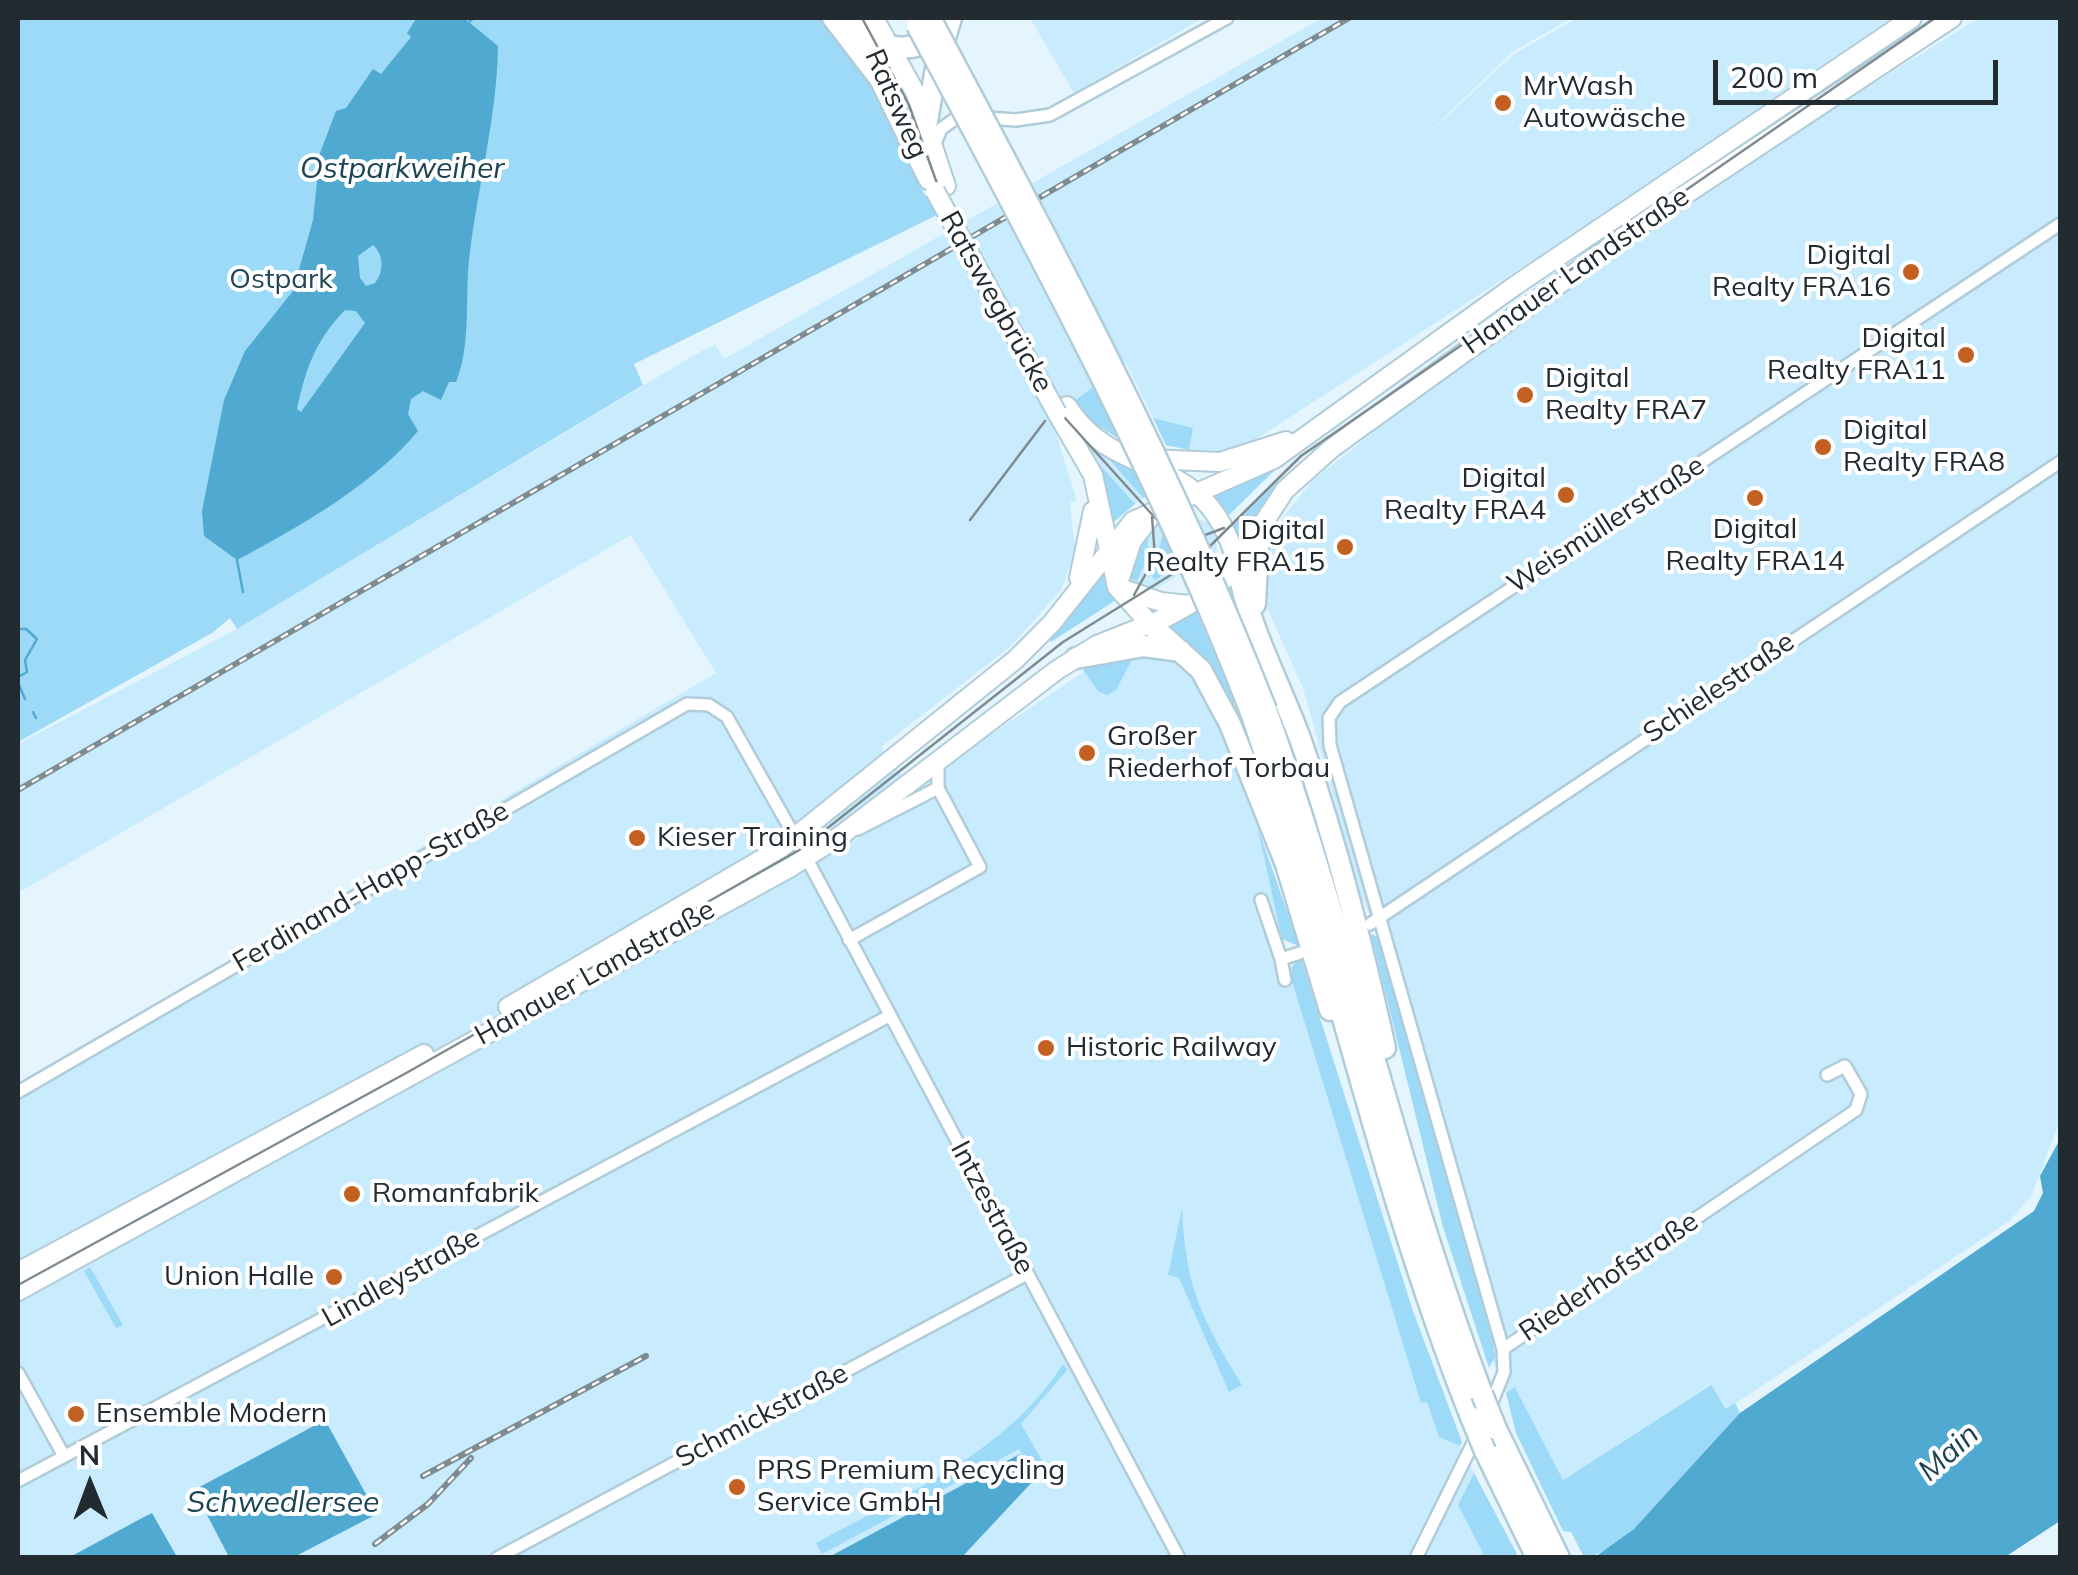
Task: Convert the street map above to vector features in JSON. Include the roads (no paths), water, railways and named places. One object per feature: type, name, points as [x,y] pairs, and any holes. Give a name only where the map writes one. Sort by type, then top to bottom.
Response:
[{"type":"highway","points":[[834,18],[880,78],[937,185]]},
{"type":"highway","points":[[864,23],[890,46],[926,43],[951,18]]},
{"type":"highway","points":[[926,127],[930,90],[951,18]]},
{"type":"highway","points":[[922,20],[1163,502],[1307,828],[1412,1182],[1482,1394],[1551,1556]]},
{"type":"highway","points":[[930,90],[959,116]]},
{"type":"highway","points":[[1260,526],[1255,608],[1343,872],[1412,1182]]},
{"type":"highway","points":[[1237,564],[1248,610],[1273,668]]},
{"type":"highway","points":[[1150,624],[1183,651],[1213,689],[1264,804],[1336,1028],[1370,1109]]},
{"type":"highway","points":[[1076,658],[1144,646],[1183,651]]},
{"type":"highway","points":[[1259,713],[1370,1109],[1430,1306],[1486,1451],[1551,1556]]},
{"type":"main road","name":"Hanauer Landstraße","points":[[18,1272],[562,977],[795,836],[1015,660],[1134,521],[1163,504],[1259,467],[1516,285],[1912,18]]},
{"type":"main road","name":"Hanauer Landstraße","points":[[18,1291],[806,857],[840,836],[1076,658],[1198,602],[1237,564],[1298,476],[1445,363],[1659,212],[1952,18]]},
{"type":"main road","name":"Ratsweg","points":[[864,23],[937,185]]},
{"type":"main road","name":"Ratsweg","points":[[890,46],[915,92],[937,185]]},
{"type":"main road","name":"Ratswegbrücke","points":[[937,185],[1062,410]]},
{"type":"main road","points":[[1062,410],[1094,438],[1198,490],[1220,518],[1237,564]]},
{"type":"main road","points":[[1062,410],[1094,481],[1117,587],[1150,624]]},
{"type":"main road","points":[[1116,450],[1153,459],[1220,462],[1313,430]]},
{"type":"main road","points":[[1074,593],[1089,545],[1094,481]]},
{"type":"main road","points":[[1117,587],[1132,541],[1163,504],[1200,512],[1229,536]]},
{"type":"main road","points":[[1117,587],[1161,602],[1198,602],[1217,573],[1229,536]]},
{"type":"main road","points":[[795,836],[806,857]]},
{"type":"street","points":[[932,152],[941,129],[959,116],[1016,120],[1050,115],[1228,18]]},
{"type":"street","name":"Weismüllerstraße","points":[[1375,920],[1328,736],[1329,718],[1340,702],[2060,224]]},
{"type":"street","name":"Schielestraße","points":[[1375,920],[2060,462]]},
{"type":"street","name":"Ferdinand-Happ-Straße","points":[[18,1092],[676,708],[703,704],[727,717],[795,836]]},
{"type":"street","points":[[849,940],[980,867],[938,788],[938,760]]},
{"type":"street","points":[[840,836],[884,818],[938,788]]},
{"type":"street","name":"Intzestraße","points":[[806,857],[1179,1558]]},
{"type":"street","points":[[1262,900],[1285,980]]},
{"type":"street","name":"Riederhofstraße","points":[[1375,920],[1503,1348],[1856,1110],[1861,1094],[1844,1066],[1827,1074]]},
{"type":"street","points":[[1281,959],[1300,953]]},
{"type":"street","name":"Lindleystraße","points":[[18,1481],[889,1016]]},
{"type":"street","name":"Schmickstraße","points":[[497,1558],[1027,1274]]},
{"type":"street","points":[[1416,1558],[1500,1388],[1503,1348]]},
{"type":"street","points":[[18,1373],[64,1456]]},
{"type":"water","name":"Ostparkweiher","points":[[464,18],[498,46],[494,100],[469,260],[461,368],[456,382],[449,382],[441,400],[423,391],[411,399],[408,414],[418,431],[379,469],[310,519],[237,560],[204,536],[202,511],[224,400],[245,351],[293,291],[313,220],[320,153],[336,111],[346,108],[373,69],[381,74],[411,37],[407,33],[416,19]],"holes":[[[373,245],[381,259],[381,269],[375,283],[366,286],[360,278],[358,256]],[[345,310],[356,311],[365,323],[301,412],[297,409],[313,356]]]},
{"type":"water","name":"Main","points":[[2060,1139],[2060,1521],[2005,1557],[1595,1557],[1634,1529],[1740,1413],[2034,1211],[2043,1193],[2040,1176]]},
{"type":"water","name":"Schwedlersee","points":[[325,1420],[377,1514],[294,1557],[229,1557],[194,1490]]},
{"type":"water","points":[[1020,1454],[1034,1480],[962,1557],[829,1557]]},
{"type":"water","points":[[152,1513],[177,1557],[70,1557],[142,1518]]},
{"type":"waterway","points":[[470,21],[474,18]]},
{"type":"waterway","points":[[237,560],[243,592]]},
{"type":"waterway","points":[[18,629],[26,629],[37,639],[25,660],[27,672],[18,677]]},
{"type":"waterway","points":[[18,683],[25,699]]},
{"type":"waterway","points":[[33,712],[36,718]]},
{"type":"tram line","points":[[862,18],[909,105],[939,189],[1065,418],[1167,531],[1197,538],[1224,528]]},
{"type":"tram line","points":[[18,1285],[408,1072],[801,849],[1063,642],[1198,558],[1301,456],[1935,18]]},
{"type":"tram line","points":[[970,520],[1045,421]]},
{"type":"tram line","points":[[1134,595],[1155,557],[1152,517]]},
{"type":"railway","points":[[18,790],[1349,18]]},
{"type":"railway","points":[[423,1476],[646,1356]]},
{"type":"railway","points":[[375,1544],[428,1504],[471,1458]]},
{"type":"place","name":"MrWash Autowäsche","points":[[1503,103]]},
{"type":"place","name":"Digital Realty FRA16","points":[[1911,272]]},
{"type":"place","name":"Digital Realty FRA11","points":[[1966,355]]},
{"type":"place","name":"Digital Realty FRA7","points":[[1525,395]]},
{"type":"place","name":"Digital Realty FRA8","points":[[1823,447]]},
{"type":"place","name":"Digital Realty FRA4","points":[[1566,495]]},
{"type":"place","name":"Digital Realty FRA14","points":[[1755,498]]},
{"type":"place","name":"Digital Realty FRA15","points":[[1345,547]]},
{"type":"place","name":"Großer Riederhof Torbau","points":[[1087,753]]},
{"type":"place","name":"Kieser Training","points":[[637,838]]},
{"type":"place","name":"Historic Railway","points":[[1046,1048]]},
{"type":"place","name":"Romanfabrik","points":[[352,1194]]},
{"type":"place","name":"Union Halle","points":[[334,1277]]},
{"type":"place","name":"Ensemble Modern","points":[[76,1414]]},
{"type":"place","name":"PRS Premium Recycling Service GmbH","points":[[737,1487]]},
{"type":"park label","name":"Ostpark","points":[[281,280]]}]
